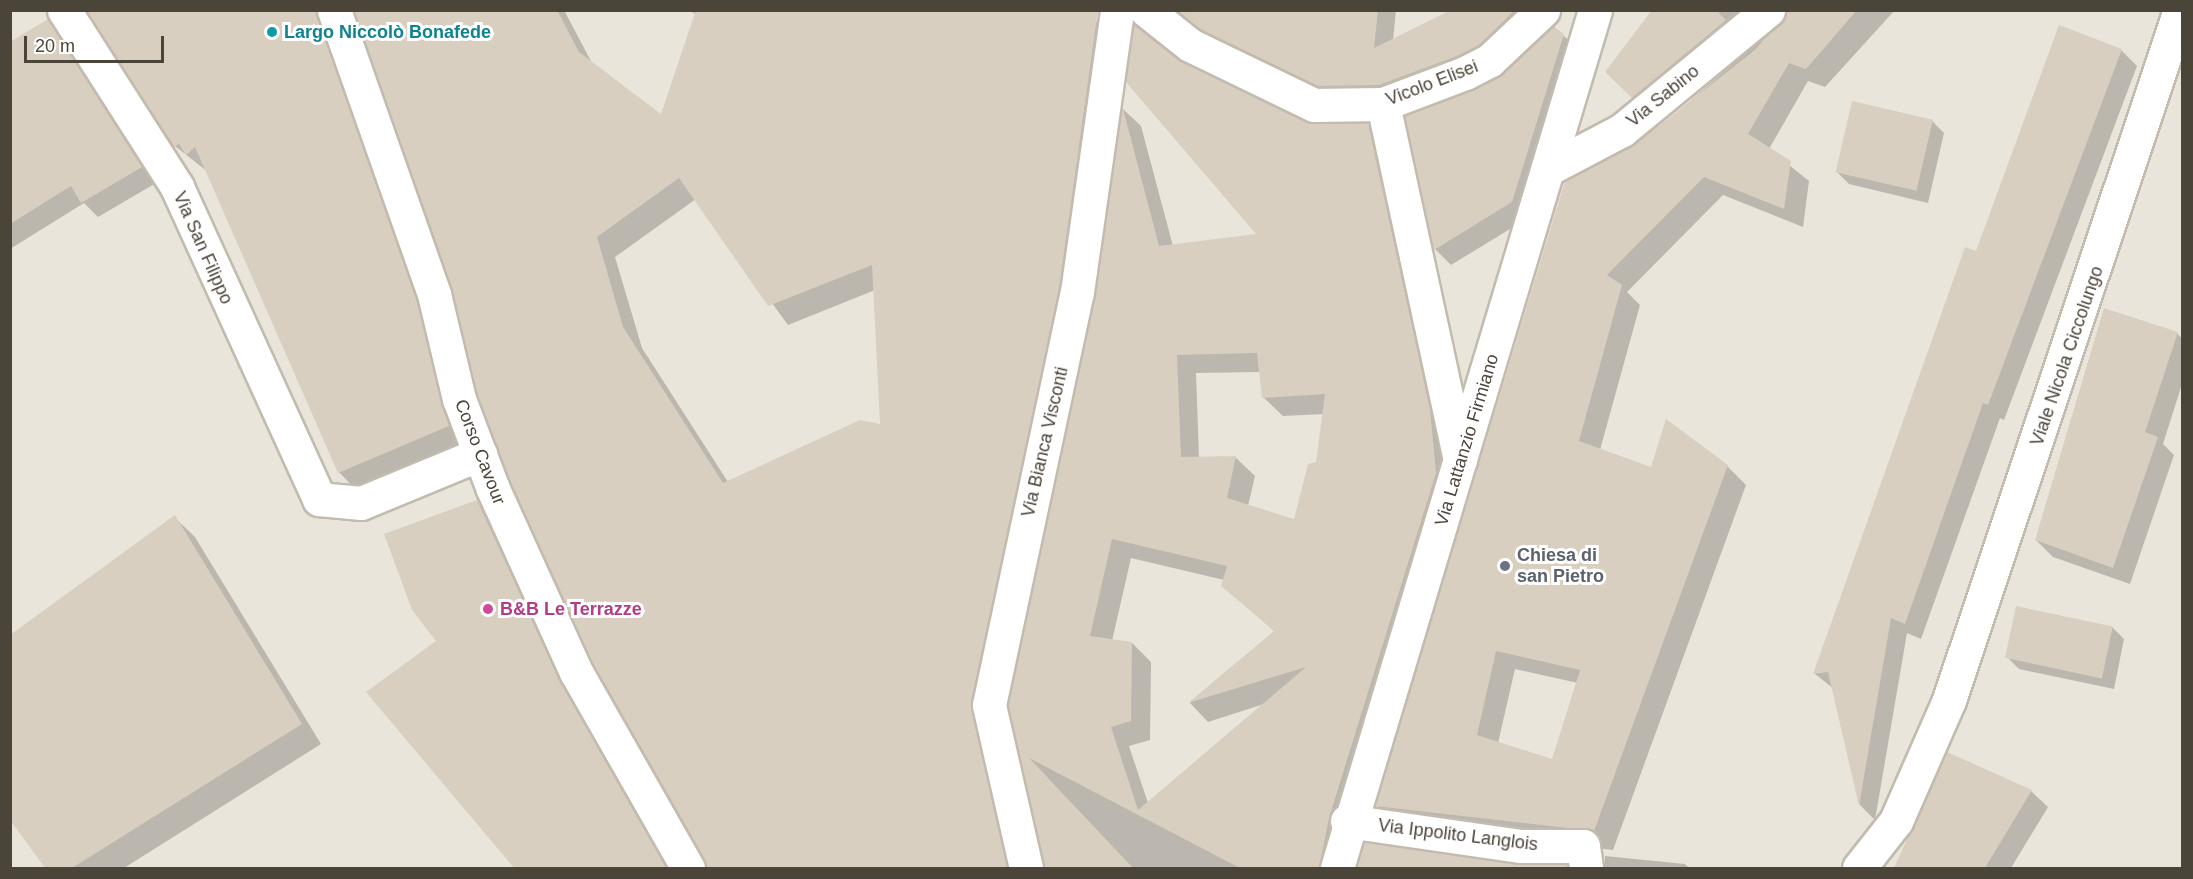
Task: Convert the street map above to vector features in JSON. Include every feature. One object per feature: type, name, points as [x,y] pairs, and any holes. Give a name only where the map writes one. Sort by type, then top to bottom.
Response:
[{"type":"street","name":"Via San Filippo","points":[[64,10],[177,188],[319,499],[361,503],[480,454]]},
{"type":"street","name":"Corso Cavour","points":[[334,10],[434,294],[480,454],[576,672],[688,868]]},
{"type":"street","name":"Via Bianca Visconti","points":[[1026,868],[989,705],[1077,292],[1117,10]]},
{"type":"street","name":"Vicolo Elisei","points":[[1146,10],[1190,45],[1314,105],[1383,104],[1490,60],[1543,10]]},
{"type":"street","name":"Via Lattanzio Firmiano","points":[[1337,868],[1347,821],[1461,464],[1595,10]]},
{"type":"street","name":"Via Sabino","points":[[1550,168],[1622,130],[1768,10]]},
{"type":"street","name":"Viale Nicola Ciccolungo","points":[[1859,868],[1896,821],[1949,700],[2180,10]]},
{"type":"street","points":[[1383,104],[1461,464]]},
{"type":"street","name":"Via Ippolito Langlois","points":[[1347,821],[1521,846],[1583,846],[1586,868]]},
{"type":"shaded area","points":[[11,11],[2182,11],[2182,868],[11,868]]},
{"type":"building","points":[[87,10],[316,10],[416,299],[449,426],[338,473],[195,147],[186,155],[179,144],[174,147]]},
{"type":"building","points":[[354,10],[557,10],[579,52],[661,114],[696,10],[1098,10],[1059,289],[971,702],[1007,868],[707,868],[593,663],[512,487],[477,393],[452,288]],"holes":[[[679,178],[768,306],[872,265],[880,424],[860,420],[723,483],[623,327],[597,237]]]},
{"type":"building","points":[[1177,10],[1378,10],[1374,48],[1451,10],[1515,10],[1479,45],[1457,56],[1379,85],[1318,86],[1200,29]]},
{"type":"building","points":[[1652,10],[1716,10],[1726,20],[1632,98],[1605,72]]},
{"type":"building","points":[[1788,10],[1857,10],[1806,69],[1789,63],[1748,134],[1791,161],[1784,209],[1704,177],[1607,275],[1622,285],[1579,441],[1651,467],[1666,419],[1728,465],[1594,831],[1375,806],[1565,181],[1659,126],[1756,49]],"holes":[[[1496,651],[1580,670],[1552,759],[1477,735]]]},
{"type":"building","points":[[48,19],[142,167],[81,203],[71,186],[10,224],[10,42]]},
{"type":"building","points":[[1134,24],[1182,62],[1306,122],[1368,123],[1430,409],[1436,473],[1329,818],[1319,868],[1240,868],[1029,758],[1133,868],[1044,868],[1008,705],[1095,296],[1122,105],[1159,246],[1256,234],[1126,82]],"holes":[[[1257,353],[1262,398],[1325,394],[1316,462],[1308,464],[1294,519],[1227,498],[1236,456],[1181,457],[1177,355]],[[1112,539],[1227,566],[1221,586],[1274,631],[1188,703],[1306,667],[1138,810],[1111,727],[1131,721],[1132,642],[1090,636]]]},
{"type":"building","points":[[2059,25],[2122,49],[1988,405],[1983,403],[1905,624],[1891,618],[1859,806],[1828,672],[1813,674],[1965,247],[1976,251]]},
{"type":"building","points":[[1553,26],[1564,34],[1512,202],[1434,250],[1405,116],[1499,77]]},
{"type":"building","points":[[1852,101],[1933,120],[1916,191],[1836,172]]},
{"type":"building","points":[[2104,308],[2178,332],[2145,432],[2158,437],[2113,568],[2035,540]]},
{"type":"building","points":[[477,500],[560,681],[667,868],[514,868],[366,692],[436,641],[412,610],[384,534]]},
{"type":"building","points":[[175,515],[302,724],[72,868],[45,868],[10,820],[10,635]]},
{"type":"building","points":[[2016,606],[2113,627],[2102,678],[2005,658]]},
{"type":"building","points":[[1947,752],[2032,790],[1985,868],[1894,868]]},
{"type":"building","points":[[1364,842],[1518,865],[1567,865],[1567,868],[1356,868]]},
{"type":"place","name":"Largo Niccolò Bonafede","points":[[272,32]]},
{"type":"place","name":"Chiesa di san Pietro","points":[[1505,566]]},
{"type":"place","name":"B&B Le Terrazze","points":[[488,609]]}]
